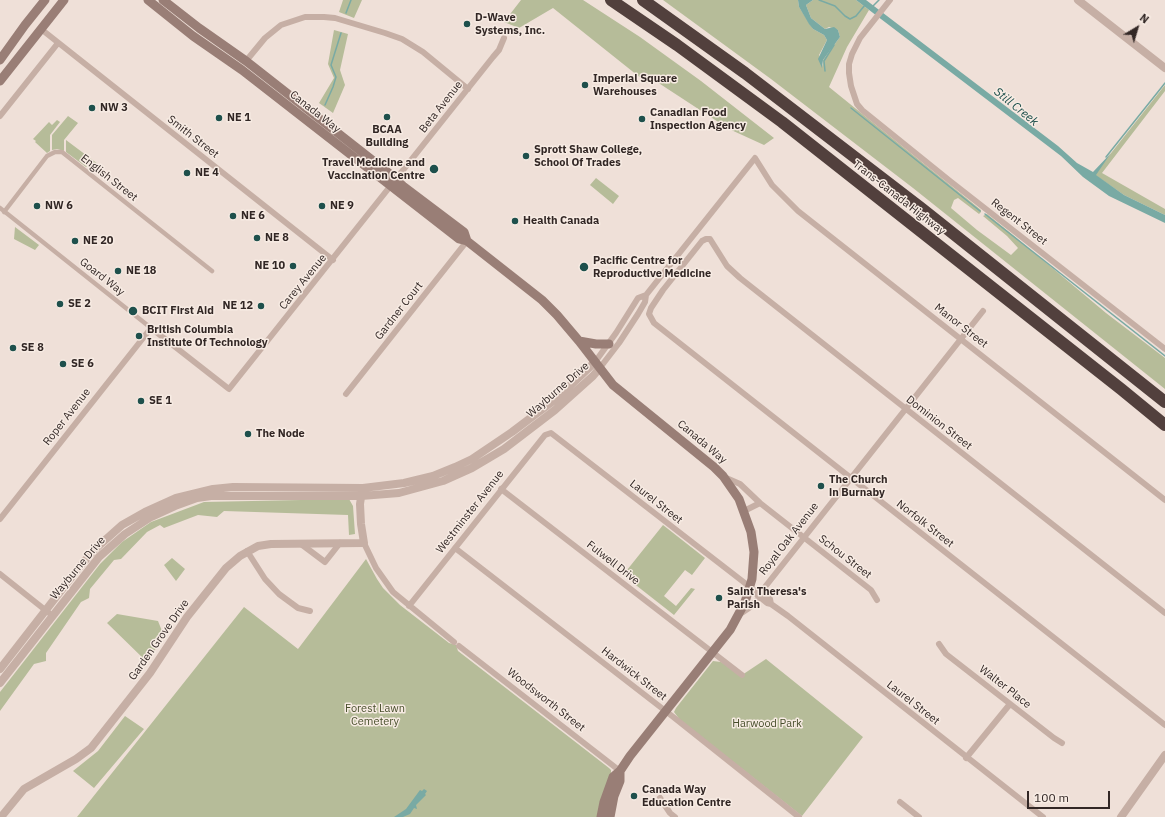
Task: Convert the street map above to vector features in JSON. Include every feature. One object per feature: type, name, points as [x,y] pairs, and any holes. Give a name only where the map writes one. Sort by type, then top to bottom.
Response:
[{"type":"highway","name":"Trans-Canada Highway","points":[[611,0],[678,45],[782,122],[1121,388],[1165,425]]},
{"type":"highway","name":"Trans-Canada Highway","points":[[643,0],[745,72],[909,198],[1165,402]]},
{"type":"main road","points":[[2,54],[45,0]]},
{"type":"main road","points":[[0,81],[64,0]]},
{"type":"main road","name":"Canada Way","points":[[148,0],[194,36],[393,182],[464,232],[467,241],[542,300],[557,315],[613,385],[705,459],[723,476],[733,489],[744,511],[751,532],[754,552],[754,565],[750,587],[745,602],[740,614],[730,630],[630,756],[620,771],[613,777],[604,802],[601,817]]},
{"type":"main road","name":"Canada Way","points":[[163,0],[199,28],[246,61],[393,182]]},
{"type":"main road","points":[[579,341],[596,344],[609,344]]},
{"type":"main road","name":"Canada Way","points":[[610,817],[614,796],[620,781],[620,771]]},
{"type":"street","name":"Regent Street","points":[[890,0],[855,47],[849,64],[849,73],[856,104],[1165,349]]},
{"type":"street","points":[[1078,0],[1165,68]]},
{"type":"street","points":[[246,61],[269,34],[281,25],[305,17],[324,17],[358,25],[402,39],[422,52],[468,89]]},
{"type":"street","name":"Smith Street","points":[[41,29],[333,260]]},
{"type":"street","name":"Beta Avenue","points":[[393,182],[499,50],[504,38]]},
{"type":"street","points":[[0,116],[58,43]]},
{"type":"street","name":"English Street","points":[[2,210],[47,156],[55,152],[62,152],[212,271]]},
{"type":"street","name":"Wayburne Drive","points":[[0,683],[94,550],[122,525],[145,512],[176,498],[198,492],[221,492],[256,487],[362,492],[456,471],[472,458],[524,424],[597,365],[619,343],[645,302],[646,295],[755,158]]},
{"type":"street","name":"Manor Street","points":[[755,158],[772,186],[792,206],[1165,500]]},
{"type":"street","name":"Carey Avenue","points":[[229,389],[333,260],[393,182]]},
{"type":"street","name":"Goard Way","points":[[2,210],[229,389]]},
{"type":"street","name":"Dominion Street","points":[[654,323],[651,320],[649,312],[657,299],[702,241],[706,239],[711,240],[726,264],[734,273],[1165,613]]},
{"type":"street","name":"Gardner Court","points":[[346,394],[467,241]]},
{"type":"street","name":"Wayburne Drive","points":[[597,365],[638,298],[646,295]]},
{"type":"street","name":"Royal Oak Avenue","points":[[740,614],[749,608],[760,595],[960,338],[983,311]]},
{"type":"street","name":"Norfolk Street","points":[[654,323],[1165,725]]},
{"type":"street","name":"Roper Avenue","points":[[0,519],[150,328]]},
{"type":"street","name":"Westminster Avenue","points":[[409,606],[501,489],[545,435],[549,433]]},
{"type":"street","name":"Laurel Street","points":[[549,433],[554,435],[760,595],[770,599],[772,604],[1043,817]]},
{"type":"street","name":"Schou Street","points":[[723,476],[740,484],[760,503],[871,590],[877,600]]},
{"type":"street","name":"Fulwell Drive","points":[[501,489],[742,675]]},
{"type":"street","name":"Woodsworth Street","points":[[362,492],[361,524],[364,542],[382,579],[393,592],[456,644],[620,771]]},
{"type":"street","points":[[744,511],[760,503]]},
{"type":"street","name":"Garden Grove Drive","points":[[1,817],[24,789],[76,759],[91,748],[150,673],[187,617],[232,562],[247,551],[265,544],[340,544],[364,542]]},
{"type":"street","points":[[301,544],[325,562],[340,544]]},
{"type":"street","name":"Hardwick Street","points":[[455,548],[666,711],[799,817]]},
{"type":"street","points":[[247,551],[265,579],[279,594],[298,608],[310,611]]},
{"type":"street","points":[[0,574],[49,613]]},
{"type":"street","name":"Wayburne Drive","points":[[0,669],[49,613]]},
{"type":"street","name":"Walter Place","points":[[939,644],[946,654],[1062,743]]},
{"type":"street","points":[[966,758],[1010,704]]},
{"type":"street","points":[[1121,817],[1165,755]]},
{"type":"street","points":[[660,798],[670,813],[675,817]]},
{"type":"street","points":[[900,802],[919,817]]},
{"type":"green space","points":[[343,0],[362,0],[354,18],[339,12]]},
{"type":"green space","points":[[521,0],[583,0],[640,37],[701,81],[774,138],[764,145],[729,129],[654,80],[647,83],[553,8],[519,28],[504,22]]},
{"type":"green space","points":[[663,0],[798,0],[799,7],[813,29],[824,35],[827,40],[819,55],[823,67],[823,60],[840,37],[838,30],[829,27],[825,29],[811,18],[806,5],[813,0],[856,0],[869,10],[847,47],[829,87],[981,210],[979,214],[958,198],[954,200],[951,208],[977,230],[1011,255],[1018,248],[1007,236],[983,216],[987,214],[1106,313],[1165,358],[1165,389],[913,188],[771,79]]},
{"type":"green space","points":[[334,30],[348,34],[340,70],[345,85],[333,113],[319,103],[334,78],[328,64]]},
{"type":"green space","points":[[1165,85],[1165,91],[1102,173],[1165,209],[1165,215],[1124,195],[1095,175]]},
{"type":"green space","points":[[68,116],[78,123],[64,140],[64,151],[57,149],[52,150],[52,135]]},
{"type":"green space","points":[[57,120],[60,122],[50,135],[50,151],[47,153],[33,139],[49,122],[52,125]]},
{"type":"green space","points":[[66,140],[98,164],[94,169],[88,165],[86,167],[66,152]]},
{"type":"green space","points":[[596,178],[619,196],[613,204],[590,185]]},
{"type":"green space","points":[[15,227],[39,245],[35,250],[14,239]]},
{"type":"green space","points":[[349,499],[353,506],[355,534],[349,535],[348,515],[224,511],[217,517],[198,515],[164,528],[160,525],[147,532],[121,559],[114,560],[90,589],[89,598],[81,602],[46,653],[46,661],[34,664],[0,711],[0,692],[100,564],[122,542],[151,522],[204,502]]},
{"type":"green space","points":[[663,525],[705,558],[692,575],[685,570],[664,596],[676,606],[691,588],[695,589],[674,615],[623,575]]},
{"type":"green space","points":[[172,558],[185,569],[176,581],[164,565]]},
{"type":"green space","name":"Forest Lawn Cemetery","points":[[366,559],[383,588],[400,605],[449,643],[456,645],[458,651],[611,770],[598,817],[77,817],[244,607],[298,649]]},
{"type":"green space","points":[[117,614],[158,621],[164,636],[147,662],[107,623]]},
{"type":"green space","name":"Harwood Park","points":[[766,659],[863,737],[802,816],[680,720],[674,712],[713,661],[721,662],[742,675]]},
{"type":"green space","points":[[125,716],[144,729],[94,788],[73,771],[98,751]]},
{"type":"water","points":[[798,0],[813,0],[806,5],[811,18],[825,29],[834,27],[838,30],[840,37],[823,60],[822,68],[818,59],[827,40],[824,35],[813,29],[809,24],[799,7]]},
{"type":"water","points":[[856,0],[866,0],[1058,146],[1077,163],[1093,172],[1111,153],[1096,175],[1124,195],[1165,215],[1165,223],[1109,196],[1083,177],[1061,156]]},
{"type":"water","points":[[424,789],[427,791],[425,794],[426,795],[416,805],[417,809],[414,808],[410,814],[403,817],[394,817],[406,809],[420,790],[422,791]]},
{"type":"waterway","points":[[346,13],[351,0]]},
{"type":"waterway","points":[[819,0],[835,6],[850,19],[856,16],[865,5]]},
{"type":"waterway","points":[[873,6],[879,0]]},
{"type":"waterway","points":[[325,105],[336,77],[331,65],[341,33]]},
{"type":"waterway","points":[[825,71],[824,61],[834,45]]},
{"type":"waterway","points":[[1106,157],[1165,83]]},
{"type":"waterway","points":[[851,108],[980,211]]},
{"type":"waterway","points":[[985,214],[1165,356]]},
{"type":"place","name":"D-Wave Systems, Inc.","points":[[467,24]]},
{"type":"place","name":"Imperial Square Warehouses","points":[[585,85]]},
{"type":"place","name":"NW 3","points":[[92,108]]},
{"type":"place","name":"BCAA Building","points":[[387,117]]},
{"type":"place","name":"NE 1","points":[[219,118]]},
{"type":"place","name":"Canadian Food Inspection Agency","points":[[642,119]]},
{"type":"place","name":"Sprott Shaw College, School Of Trades","points":[[526,156]]},
{"type":"place","name":"Travel Medicine and Vaccination Centre","points":[[434,169]]},
{"type":"place","name":"NE 4","points":[[187,173]]},
{"type":"place","name":"NW 6","points":[[37,206]]},
{"type":"place","name":"NE 9","points":[[322,206]]},
{"type":"place","name":"NE 6","points":[[233,216]]},
{"type":"place","name":"Health Canada","points":[[515,221]]},
{"type":"place","name":"NE 8","points":[[257,238]]},
{"type":"place","name":"NE 20","points":[[75,241]]},
{"type":"place","name":"NE 10","points":[[293,266]]},
{"type":"place","name":"Pacific Centre for Reproductive Medicine","points":[[584,267]]},
{"type":"place","name":"NE 18","points":[[118,271]]},
{"type":"place","name":"SE 2","points":[[60,304]]},
{"type":"place","name":"NE 12","points":[[261,306]]},
{"type":"place","name":"BCIT First Aid","points":[[133,311]]},
{"type":"place","name":"British Columbia Institute Of Technology","points":[[139,336]]},
{"type":"place","name":"SE 8","points":[[13,348]]},
{"type":"place","name":"SE 6","points":[[63,364]]},
{"type":"place","name":"SE 1","points":[[141,401]]},
{"type":"place","name":"The Node","points":[[248,434]]},
{"type":"place","name":"The Church in Burnaby","points":[[821,486]]},
{"type":"place","name":"Saint Theresa's Parish","points":[[719,598]]},
{"type":"place","name":"Canada Way Education Centre","points":[[634,796]]},
{"type":"water label","name":"Still Creek","points":[[1016,107]]}]
